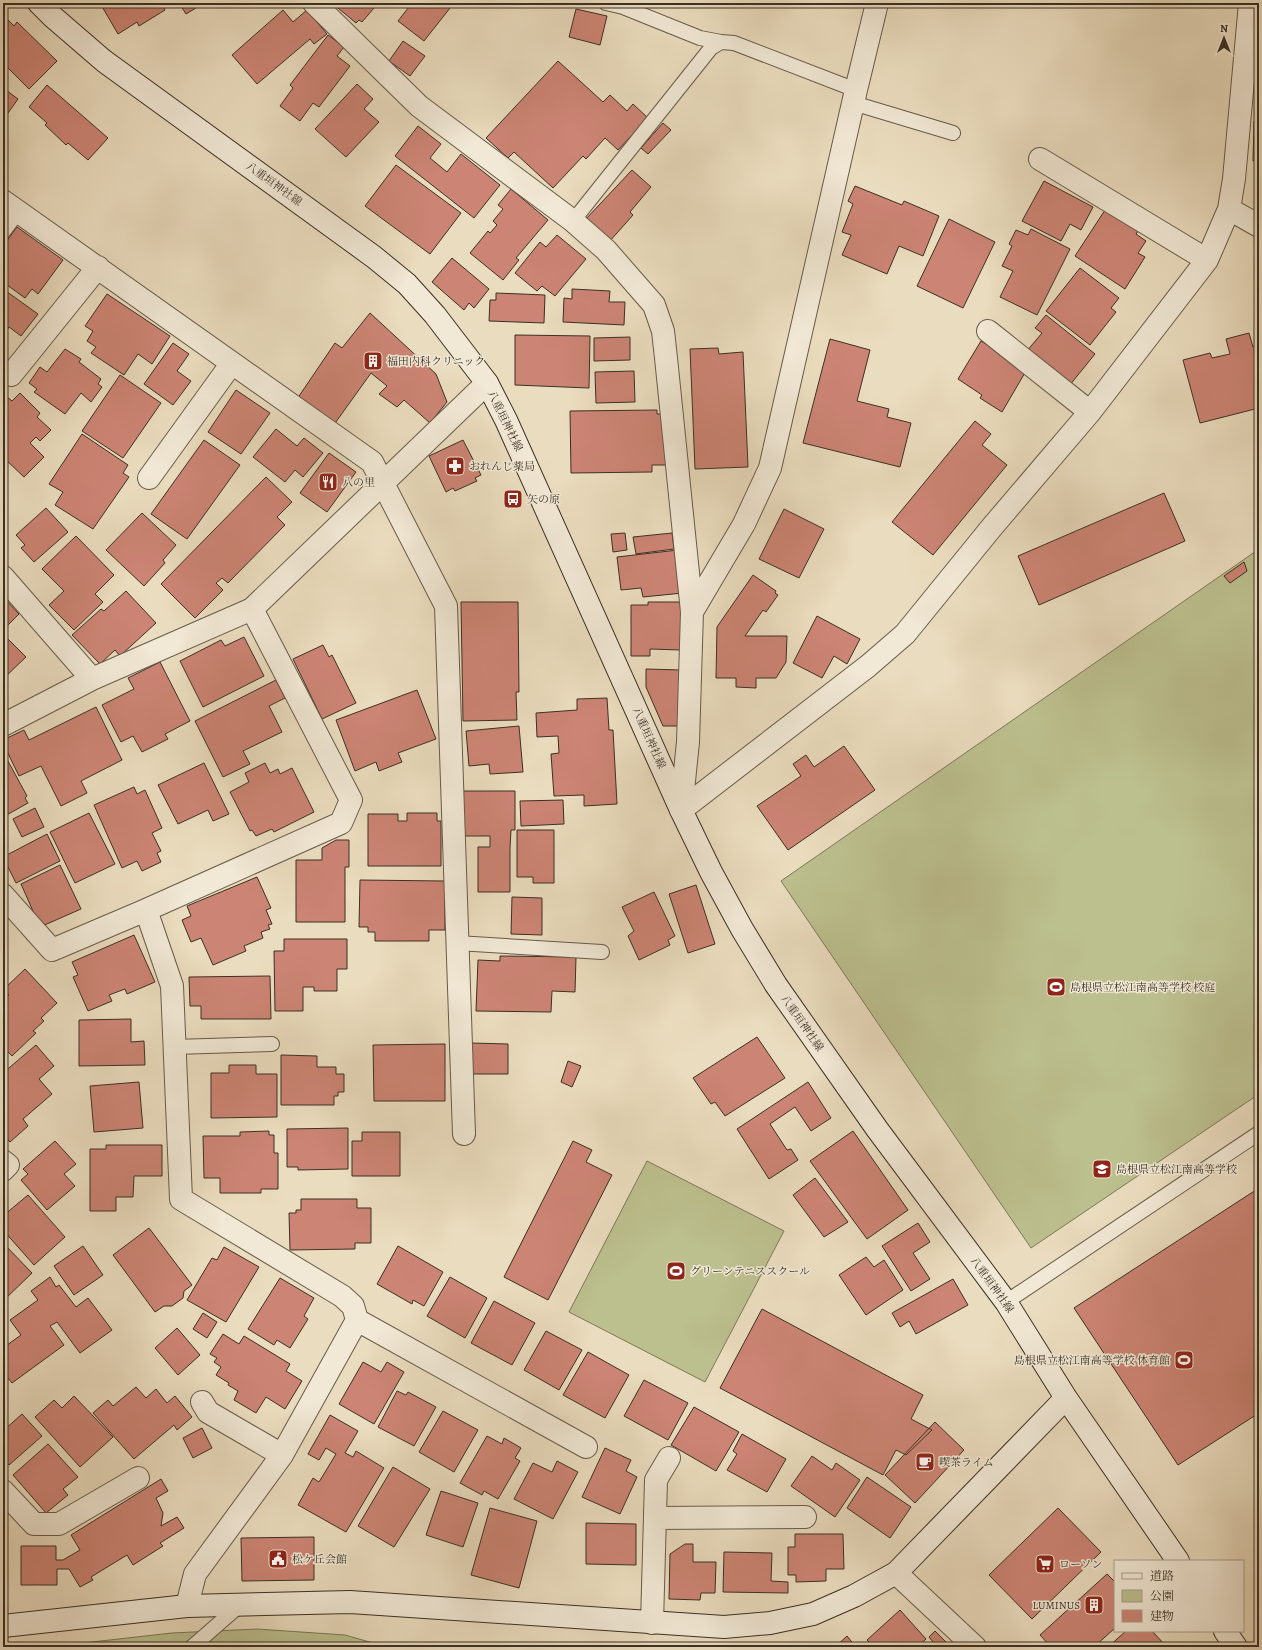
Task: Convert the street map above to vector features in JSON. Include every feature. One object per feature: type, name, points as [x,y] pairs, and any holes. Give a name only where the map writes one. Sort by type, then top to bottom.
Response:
[{"type":"street","name":"八重垣神社線","points":[[39,3],[104,61],[374,257],[407,284],[435,315],[487,383],[506,420],[682,810],[711,872],[742,929],[776,985],[878,1129],[1006,1302],[1066,1398],[1177,1560]]},
{"type":"street","points":[[314,3],[419,106],[573,221],[606,250],[654,305],[663,331],[692,612],[688,742],[682,810]]},
{"type":"street","points":[[692,612],[744,524],[770,468],[854,96],[877,3]]},
{"type":"street","points":[[682,810],[868,666],[905,634],[992,527],[1090,412],[1207,260],[1229,210],[1240,126],[1250,3]]},
{"type":"street","points":[[1040,159],[1207,260]]},
{"type":"street","points":[[10,206],[372,462],[446,606],[464,1134]]},
{"type":"street","points":[[1229,210],[1259,226]]},
{"type":"street","points":[[11,375],[98,267]]},
{"type":"street","points":[[988,331],[1090,412]]},
{"type":"street","points":[[149,478],[232,363]]},
{"type":"street","points":[[3,725],[92,679],[252,609],[487,383]]},
{"type":"street","points":[[3,577],[92,679]]},
{"type":"street","points":[[3,895],[52,950],[341,823],[351,800],[252,609]]},
{"type":"street","points":[[146,910],[172,986],[181,1199],[342,1296],[353,1306],[356,1320],[282,1455],[195,1574],[187,1606]]},
{"type":"street","points":[[3,1160],[8,1165],[3,1170]]},
{"type":"street","points":[[356,1320],[586,1447]]},
{"type":"street","points":[[3,1626],[187,1606],[350,1602],[724,1627],[770,1623],[814,1614],[854,1596],[896,1573],[1066,1398]]},
{"type":"street","points":[[202,1402],[208,1412],[282,1455]]},
{"type":"street","points":[[652,1623],[656,1480],[669,1458]]},
{"type":"street","points":[[3,1491],[34,1524],[59,1524],[138,1478]]},
{"type":"street","points":[[655,1518],[805,1517]]},
{"type":"street","points":[[896,1573],[975,1647]]},
{"type":"street","points":[[1226,1632],[1236,1647]]},
{"type":"lane","points":[[606,3],[623,7],[700,38],[734,43],[854,96],[953,133]]},
{"type":"lane","points":[[573,221],[711,48],[721,42]]},
{"type":"lane","points":[[3,232],[10,206]]},
{"type":"lane","points":[[457,943],[602,952]]},
{"type":"lane","points":[[174,1047],[272,1044]]},
{"type":"lane","points":[[1006,1302],[1259,1133]]},
{"type":"lane","points":[[192,1647],[240,1605]]},
{"type":"green space","name":"島根県立松江南高等学校 校庭","points":[[1259,549],[1259,1094],[1031,1248],[781,881]]},
{"type":"green space","name":"グリーンテニススクール","points":[[647,1161],[784,1231],[705,1382],[569,1312]]},
{"type":"green space","points":[[257,1629],[345,1635],[387,1647],[47,1647],[172,1633]]},
{"type":"building","points":[[100,3],[161,3],[165,10],[139,26],[137,22],[118,34]]},
{"type":"building","points":[[179,3],[204,3],[186,14]]},
{"type":"building","points":[[332,3],[373,3],[371,5],[374,8],[362,22],[359,20],[356,23]]},
{"type":"building","points":[[412,3],[454,3],[424,41],[398,21]]},
{"type":"building","points":[[454,3],[463,3],[459,7]]},
{"type":"building","points":[[576,9],[607,16],[600,45],[569,37]]},
{"type":"building","points":[[283,10],[293,22],[307,10],[327,34],[314,44],[310,39],[257,84],[232,55]]},
{"type":"building","points":[[3,15],[14,26],[17,22],[57,61],[29,89],[3,63]]},
{"type":"building","points":[[328,35],[344,47],[337,56],[350,66],[319,107],[313,103],[300,121],[280,106],[293,88],[290,85]]},
{"type":"building","points":[[403,41],[425,56],[410,76],[389,61]]},
{"type":"building","points":[[558,61],[603,102],[610,95],[627,111],[633,104],[648,118],[618,150],[605,138],[586,159],[583,156],[553,188],[514,152],[508,158],[486,138]]},
{"type":"building","points":[[357,84],[373,99],[364,109],[379,122],[346,157],[315,129]]},
{"type":"building","points":[[47,85],[108,138],[88,160],[68,143],[66,145],[45,125],[47,123],[29,107]]},
{"type":"building","points":[[3,88],[18,99],[3,120]]},
{"type":"building","points":[[1254,121],[1259,121],[1259,161],[1253,161]]},
{"type":"building","points":[[663,123],[671,130],[648,154],[641,148]]},
{"type":"building","points":[[418,126],[441,144],[430,158],[447,172],[461,154],[500,185],[474,218],[395,156]]},
{"type":"building","points":[[396,165],[461,213],[430,254],[365,206]]},
{"type":"building","points":[[632,170],[651,187],[630,212],[633,215],[609,242],[584,221]]},
{"type":"building","points":[[1044,181],[1093,207],[1081,230],[1070,224],[1061,241],[1022,221]]},
{"type":"building","points":[[855,186],[902,205],[904,201],[939,216],[923,256],[899,246],[887,274],[842,255],[851,235],[842,232],[853,204],[848,201]]},
{"type":"building","points":[[511,189],[548,220],[516,258],[519,260],[503,280],[470,253],[488,231],[490,233],[497,225],[493,221],[503,209],[498,205]]},
{"type":"building","points":[[1107,207],[1140,228],[1136,234],[1146,241],[1138,253],[1145,257],[1125,289],[1075,256]]},
{"type":"building","points":[[949,219],[995,242],[963,308],[917,286]]},
{"type":"building","points":[[17,227],[63,260],[38,294],[32,289],[25,298],[3,282],[3,246]]},
{"type":"building","points":[[1031,229],[1070,249],[1037,315],[1000,297],[1013,271],[1002,266],[1012,246],[1009,244],[1016,230],[1028,235]]},
{"type":"building","points":[[557,235],[586,259],[555,296],[542,286],[537,291],[515,273],[540,242],[546,247]]},
{"type":"building","points":[[452,258],[489,289],[474,308],[469,303],[464,310],[432,282]]},
{"type":"building","points":[[1080,268],[1119,298],[1111,308],[1116,312],[1090,345],[1046,311]]},
{"type":"building","points":[[3,289],[38,314],[21,336],[9,327],[3,336]]},
{"type":"building","points":[[572,289],[610,291],[609,302],[625,302],[624,325],[563,322],[564,298],[572,299]]},
{"type":"building","points":[[496,293],[545,295],[544,323],[489,321],[490,300],[496,300]]},
{"type":"building","points":[[107,294],[170,336],[152,364],[138,354],[124,375],[91,353],[96,347],[87,341],[93,331],[85,326]]},
{"type":"building","name":"福田内科クリニック","points":[[370,313],[436,374],[447,402],[430,423],[404,400],[397,407],[379,394],[387,386],[371,373],[333,426],[295,402],[335,343],[342,348]]},
{"type":"building","points":[[1046,315],[1095,354],[1069,386],[1026,352],[1042,333],[1035,328]]},
{"type":"building","points":[[1249,333],[1253,347],[1259,345],[1259,408],[1200,423],[1183,360],[1210,353],[1212,358],[1230,354],[1226,339]]},
{"type":"building","points":[[515,335],[590,336],[589,388],[515,385]]},
{"type":"building","points":[[630,337],[630,360],[594,361],[594,338]]},
{"type":"building","points":[[830,339],[870,350],[857,401],[889,409],[887,417],[911,423],[900,467],[803,443]]},
{"type":"building","points":[[981,341],[1007,356],[1026,371],[1002,412],[980,398],[982,395],[958,379]]},
{"type":"building","points":[[173,343],[189,354],[177,371],[191,381],[173,405],[144,384]]},
{"type":"building","points":[[718,348],[719,354],[743,352],[748,467],[695,469],[690,349]]},
{"type":"building","points":[[65,349],[81,359],[79,362],[101,379],[98,384],[102,387],[91,402],[81,393],[65,414],[34,392],[37,389],[29,383],[40,367],[47,372]]},
{"type":"building","points":[[634,371],[635,402],[596,403],[595,372]]},
{"type":"building","points":[[120,375],[161,403],[123,458],[82,431]]},
{"type":"building","points":[[236,390],[270,413],[241,454],[208,432]]},
{"type":"building","points":[[20,393],[40,413],[37,417],[51,430],[40,441],[36,437],[30,443],[44,457],[24,477],[3,457],[3,401],[7,397],[12,401]]},
{"type":"building","points":[[657,410],[657,414],[665,414],[666,465],[652,465],[652,472],[571,473],[570,411]]},
{"type":"building","points":[[975,421],[991,434],[982,445],[1007,465],[933,555],[892,522]]},
{"type":"building","points":[[276,429],[297,446],[304,438],[323,453],[303,477],[295,470],[285,482],[253,457]]},
{"type":"building","points":[[82,434],[128,465],[123,473],[129,477],[93,529],[55,505],[63,492],[49,484]]},
{"type":"building","points":[[204,440],[240,465],[187,539],[151,514]]},
{"type":"building","name":"おれんじ薬局","points":[[463,440],[481,475],[475,478],[477,481],[455,491],[453,488],[446,492],[429,456]]},
{"type":"building","name":"八の里","points":[[329,453],[356,472],[327,512],[300,493]]},
{"type":"building","points":[[266,477],[292,502],[277,517],[285,525],[228,583],[222,578],[216,583],[223,590],[195,618],[161,584]]},
{"type":"building","points":[[1164,493],[1185,541],[1039,605],[1018,556]]},
{"type":"building","points":[[46,508],[68,532],[34,562],[21,548],[25,545],[16,535]]},
{"type":"building","points":[[784,509],[824,529],[799,578],[759,559]]},
{"type":"building","points":[[142,513],[176,545],[163,560],[165,563],[144,586],[106,550]]},
{"type":"building","points":[[625,533],[627,550],[613,552],[611,534]]},
{"type":"building","points":[[672,533],[674,549],[636,554],[633,537]]},
{"type":"building","points":[[76,536],[114,575],[95,594],[103,602],[74,630],[49,605],[64,591],[42,569]]},
{"type":"building","points":[[678,550],[683,593],[643,597],[641,588],[621,590],[617,557]]},
{"type":"building","points":[[1244,562],[1247,571],[1230,583],[1224,576]]},
{"type":"building","points":[[753,575],[776,591],[775,593],[778,595],[766,612],[763,610],[745,636],[787,636],[786,662],[776,678],[756,678],[756,688],[736,687],[736,678],[716,678],[717,627]]},
{"type":"building","points":[[126,591],[156,623],[120,656],[115,650],[100,664],[72,635],[101,609],[104,611]]},
{"type":"building","points":[[3,597],[19,614],[3,630]]},
{"type":"building","points":[[461,602],[518,602],[519,692],[516,692],[517,720],[463,721]]},
{"type":"building","points":[[648,602],[682,602],[681,650],[650,649],[650,656],[631,656],[631,605],[648,605]]},
{"type":"building","points":[[817,616],[860,639],[847,664],[834,656],[822,678],[793,663]]},
{"type":"building","points":[[4,635],[26,657],[3,679],[3,636]]},
{"type":"building","points":[[244,637],[264,676],[203,707],[180,661],[221,640],[225,646]]},
{"type":"building","points":[[323,645],[329,657],[332,655],[356,703],[322,719],[293,659]]},
{"type":"building","points":[[160,662],[190,721],[165,734],[168,739],[142,752],[133,736],[121,742],[102,705],[134,689],[128,678]]},
{"type":"building","points":[[646,669],[681,670],[681,726],[663,726],[646,687]]},
{"type":"building","points":[[276,680],[285,698],[269,706],[282,732],[243,751],[250,764],[223,777],[195,721]]},
{"type":"building","points":[[417,690],[436,739],[398,753],[402,762],[379,771],[376,762],[355,771],[336,720]]},
{"type":"building","points":[[607,698],[609,730],[613,730],[617,804],[584,806],[584,795],[554,796],[551,754],[559,753],[558,736],[537,737],[536,713],[577,710],[577,699]]},
{"type":"building","points":[[96,707],[122,760],[81,781],[87,793],[61,806],[41,766],[19,776],[3,743],[3,740],[24,730],[29,740]]},
{"type":"building","points":[[519,726],[523,772],[490,774],[489,764],[469,766],[466,731]]},
{"type":"building","points":[[844,746],[875,790],[788,850],[757,806],[801,776],[793,764],[806,755],[814,767]]},
{"type":"building","points":[[3,752],[27,796],[25,798],[28,803],[3,817]]},
{"type":"building","points":[[204,763],[229,814],[213,821],[208,810],[178,824],[158,785]]},
{"type":"building","points":[[265,763],[270,773],[278,769],[280,774],[292,768],[314,812],[274,832],[272,829],[256,836],[252,830],[250,831],[230,792],[249,782],[245,773]]},
{"type":"building","points":[[134,787],[137,794],[145,790],[162,828],[152,833],[161,851],[157,853],[161,862],[142,871],[137,861],[122,868],[94,805]]},
{"type":"building","points":[[462,791],[515,791],[515,830],[511,830],[510,848],[510,892],[478,892],[478,847],[490,847],[490,836],[462,836]]},
{"type":"building","points":[[563,800],[564,824],[521,826],[520,801]]},
{"type":"building","points":[[35,808],[44,827],[22,837],[13,819]]},
{"type":"building","points":[[89,813],[115,864],[75,883],[50,832]]},
{"type":"building","points":[[407,813],[437,813],[437,821],[441,821],[441,866],[368,866],[368,814],[398,814],[398,821],[407,821]]},
{"type":"building","points":[[517,830],[554,830],[554,883],[533,883],[533,877],[517,877]]},
{"type":"building","points":[[47,834],[60,861],[16,883],[3,857]]},
{"type":"building","points":[[336,840],[349,840],[349,867],[345,867],[345,922],[296,922],[296,860],[322,860],[322,848]]},
{"type":"building","points":[[60,865],[81,909],[40,927],[21,884]]},
{"type":"building","points":[[257,877],[271,908],[266,910],[272,924],[268,925],[270,929],[261,932],[263,938],[244,946],[246,951],[213,965],[201,938],[191,942],[182,920],[191,916],[187,906]]},
{"type":"building","points":[[360,880],[445,881],[445,930],[429,930],[429,941],[375,941],[375,932],[368,932],[368,927],[359,927]]},
{"type":"building","points":[[696,885],[715,944],[688,953],[669,894]]},
{"type":"building","points":[[654,892],[675,936],[668,940],[670,945],[639,960],[628,936],[634,931],[622,907]]},
{"type":"building","points":[[512,897],[542,898],[542,935],[511,934]]},
{"type":"building","points":[[134,935],[155,982],[127,994],[125,989],[109,995],[112,1001],[88,1011],[73,977],[78,975],[72,962]]},
{"type":"building","points":[[284,939],[347,939],[347,969],[337,969],[337,991],[314,991],[314,987],[303,987],[303,1011],[275,1011],[274,951],[284,951]]},
{"type":"building","points":[[500,956],[576,957],[575,992],[552,991],[551,1012],[476,1011],[478,960],[500,961]]},
{"type":"building","points":[[3,959],[7,964],[3,967]]},
{"type":"building","points":[[25,969],[57,1003],[41,1018],[44,1021],[33,1031],[36,1033],[12,1056],[6,1050],[3,1053],[3,1001],[9,995],[3,990]]},
{"type":"building","points":[[270,976],[271,1019],[201,1019],[201,1006],[190,1006],[189,977]]},
{"type":"building","points":[[131,1019],[131,1042],[144,1041],[145,1065],[79,1066],[79,1020]]},
{"type":"building","points":[[757,1037],[785,1078],[725,1116],[715,1102],[711,1104],[693,1078]]},
{"type":"building","points":[[471,1043],[508,1044],[508,1074],[470,1074]]},
{"type":"building","points":[[445,1044],[445,1101],[374,1101],[373,1045]]},
{"type":"building","points":[[36,1045],[54,1066],[39,1079],[52,1094],[23,1119],[28,1126],[10,1142],[3,1134],[3,1073]]},
{"type":"building","points":[[281,1055],[317,1056],[317,1067],[336,1067],[336,1074],[344,1074],[344,1092],[338,1092],[338,1096],[334,1096],[334,1105],[281,1105]]},
{"type":"building","points":[[568,1061],[581,1066],[572,1087],[561,1082]]},
{"type":"building","points":[[229,1065],[256,1065],[256,1074],[277,1074],[277,1117],[211,1118],[211,1073],[229,1073]]},
{"type":"building","points":[[139,1082],[143,1128],[94,1132],[90,1086]]},
{"type":"building","points":[[808,1082],[831,1118],[811,1131],[795,1107],[770,1124],[787,1150],[791,1149],[798,1160],[769,1179],[737,1129]]},
{"type":"building","points":[[348,1128],[348,1169],[298,1170],[298,1167],[287,1167],[287,1129]]},
{"type":"building","points":[[269,1131],[269,1135],[274,1135],[274,1153],[278,1153],[278,1189],[261,1189],[261,1193],[220,1193],[220,1178],[204,1178],[203,1136],[240,1136],[240,1132]]},
{"type":"building","points":[[853,1131],[908,1210],[867,1239],[810,1161]]},
{"type":"building","points":[[362,1132],[400,1132],[400,1176],[352,1176],[352,1141],[362,1141]]},
{"type":"building","points":[[55,1141],[76,1164],[64,1174],[75,1186],[47,1210],[21,1180],[28,1174],[23,1169]]},
{"type":"building","points":[[573,1141],[592,1150],[586,1162],[612,1175],[548,1300],[504,1277]]},
{"type":"building","points":[[106,1145],[162,1145],[162,1176],[134,1176],[133,1197],[116,1197],[116,1211],[90,1211],[90,1149],[106,1149]]},
{"type":"building","points":[[815,1178],[848,1222],[824,1237],[793,1195]]},
{"type":"building","name":"島根県立松江南高等学校 体育館","points":[[1259,1188],[1259,1413],[1178,1465],[1074,1308]]},
{"type":"building","points":[[28,1195],[65,1237],[34,1265],[3,1230],[3,1216]]},
{"type":"building","points":[[301,1199],[357,1199],[357,1208],[371,1208],[371,1243],[355,1243],[355,1249],[290,1250],[289,1213],[296,1213],[296,1210],[301,1210]]},
{"type":"building","points":[[918,1223],[930,1242],[913,1253],[930,1279],[911,1291],[882,1246]]},
{"type":"building","points":[[149,1228],[192,1285],[184,1291],[183,1298],[172,1306],[164,1306],[155,1312],[113,1255]]},
{"type":"building","points":[[3,1243],[32,1273],[3,1301]]},
{"type":"building","points":[[83,1246],[103,1275],[74,1295],[54,1266]]},
{"type":"building","points":[[398,1246],[443,1272],[424,1306],[413,1300],[412,1304],[377,1284]]},
{"type":"building","points":[[224,1247],[259,1267],[226,1322],[187,1300],[212,1258],[217,1260]]},
{"type":"building","points":[[866,1257],[874,1267],[884,1260],[903,1290],[866,1315],[839,1275]]},
{"type":"building","points":[[50,1277],[56,1287],[59,1285],[76,1307],[88,1298],[112,1330],[80,1353],[57,1322],[50,1326],[64,1345],[12,1383],[3,1372],[3,1348],[21,1335],[10,1320],[38,1300],[31,1291]]},
{"type":"building","points":[[450,1277],[487,1298],[465,1338],[427,1316]]},
{"type":"building","points":[[280,1278],[314,1298],[304,1316],[308,1319],[290,1348],[277,1340],[274,1345],[248,1329]]},
{"type":"building","points":[[953,1279],[968,1305],[916,1334],[909,1321],[900,1327],[892,1313]]},
{"type":"building","points":[[494,1301],[535,1323],[512,1365],[471,1343]]},
{"type":"building","name":"グリーンテニススクール","points":[[762,1309],[923,1395],[911,1419],[932,1430],[906,1455],[896,1450],[883,1475],[720,1388]]},
{"type":"building","points":[[203,1313],[217,1322],[207,1338],[193,1329]]},
{"type":"building","points":[[177,1328],[200,1355],[178,1375],[155,1348]]},
{"type":"building","points":[[546,1331],[582,1350],[559,1390],[524,1370]]},
{"type":"building","points":[[223,1334],[239,1344],[244,1336],[290,1364],[286,1371],[302,1381],[285,1409],[266,1397],[256,1413],[234,1400],[238,1391],[216,1375],[221,1367],[214,1362],[217,1358],[210,1354]]},
{"type":"building","points":[[588,1352],[629,1375],[605,1418],[563,1395]]},
{"type":"building","points":[[363,1362],[381,1372],[387,1362],[404,1372],[374,1424],[339,1404]]},
{"type":"building","points":[[644,1380],[688,1403],[668,1440],[624,1416]]},
{"type":"building","points":[[136,1387],[146,1398],[156,1389],[167,1403],[175,1396],[192,1417],[177,1430],[174,1425],[134,1459],[93,1413],[108,1400],[113,1406]]},
{"type":"building","points":[[397,1391],[406,1395],[408,1392],[436,1407],[414,1446],[378,1427]]},
{"type":"building","points":[[74,1396],[113,1437],[80,1467],[35,1417],[54,1400],[62,1408]]},
{"type":"building","points":[[694,1407],[739,1432],[716,1471],[671,1445]]},
{"type":"building","points":[[443,1411],[478,1430],[454,1472],[419,1452]]},
{"type":"building","points":[[22,1414],[42,1436],[9,1465],[3,1458],[3,1431]]},
{"type":"building","points":[[330,1415],[358,1431],[345,1453],[353,1457],[356,1451],[384,1468],[346,1532],[298,1505],[313,1478],[319,1482],[336,1454],[326,1448],[319,1460],[308,1454]]},
{"type":"building","name":"喫茶ライム","points":[[935,1422],[964,1450],[915,1503],[885,1475]]},
{"type":"building","points":[[202,1428],[212,1448],[193,1458],[183,1438]]},
{"type":"building","points":[[742,1434],[786,1459],[767,1492],[727,1470],[737,1454],[733,1451]]},
{"type":"building","points":[[487,1436],[502,1444],[504,1438],[521,1448],[515,1458],[520,1461],[498,1499],[484,1491],[482,1495],[460,1483]]},
{"type":"building","points":[[48,1444],[78,1477],[63,1489],[68,1495],[46,1513],[13,1475]]},
{"type":"building","points":[[605,1448],[631,1460],[626,1471],[637,1477],[620,1514],[582,1497]]},
{"type":"building","points":[[812,1456],[832,1470],[836,1463],[860,1480],[835,1517],[791,1486]]},
{"type":"building","points":[[557,1461],[578,1472],[553,1519],[514,1499],[533,1463],[552,1472]]},
{"type":"building","points":[[393,1467],[430,1489],[394,1547],[358,1526]]},
{"type":"building","points":[[867,1477],[911,1507],[890,1538],[847,1508]]},
{"type":"building","points":[[161,1479],[168,1491],[156,1498],[163,1513],[161,1526],[177,1517],[184,1528],[160,1543],[163,1546],[133,1565],[127,1555],[91,1577],[93,1580],[80,1587],[69,1569],[57,1569],[57,1585],[21,1585],[21,1546],[56,1546],[56,1560],[63,1560],[80,1550],[71,1535]]},
{"type":"building","points":[[441,1491],[478,1503],[463,1547],[426,1535]]},
{"type":"building","points":[[490,1508],[537,1521],[519,1588],[471,1575]]},
{"type":"building","name":"ローソン","points":[[1058,1508],[1101,1552],[1032,1619],[989,1575]]},
{"type":"building","points":[[586,1523],[636,1524],[636,1565],[586,1564]]},
{"type":"building","points":[[795,1534],[843,1534],[844,1569],[826,1569],[826,1581],[796,1582],[796,1575],[788,1575],[788,1547],[795,1547]]},
{"type":"building","name":"松ケ丘会館","points":[[314,1537],[314,1580],[242,1581],[241,1538]]},
{"type":"building","points":[[685,1544],[693,1544],[693,1562],[716,1562],[715,1593],[701,1593],[700,1600],[669,1599],[670,1554]]},
{"type":"building","points":[[724,1552],[772,1553],[771,1581],[788,1582],[788,1593],[723,1592]]},
{"type":"building","name":"LUMINUS","points":[[1107,1574],[1114,1581],[1114,1629],[1094,1647],[1051,1647],[1040,1635]]},
{"type":"building","points":[[900,1610],[926,1639],[917,1647],[874,1647],[867,1640]]},
{"type":"building","points":[[935,1631],[951,1647],[937,1647],[929,1637]]},
{"type":"building","points":[[1125,1632],[1153,1632],[1167,1647],[1108,1647]]},
{"type":"building","points":[[847,1636],[856,1647],[835,1647]]},
{"type":"place","name":"福田内科クリニック","points":[[373,361]]},
{"type":"place","name":"おれんじ薬局","points":[[455,466]]},
{"type":"place","name":"八の里","points":[[328,482]]},
{"type":"place","name":"矢の原","points":[[513,499]]},
{"type":"place","name":"島根県立松江南高等学校 校庭","points":[[1056,987]]},
{"type":"place","name":"島根県立松江南高等学校","points":[[1102,1169]]},
{"type":"place","name":"グリーンテニススクール","points":[[676,1271]]},
{"type":"place","name":"島根県立松江南高等学校 体育館","points":[[1184,1360]]},
{"type":"place","name":"喫茶ライム","points":[[925,1462]]},
{"type":"place","name":"松ケ丘会館","points":[[278,1559]]},
{"type":"place","name":"ローソン","points":[[1045,1564]]},
{"type":"place","name":"LUMINUS","points":[[1094,1605]]}]
